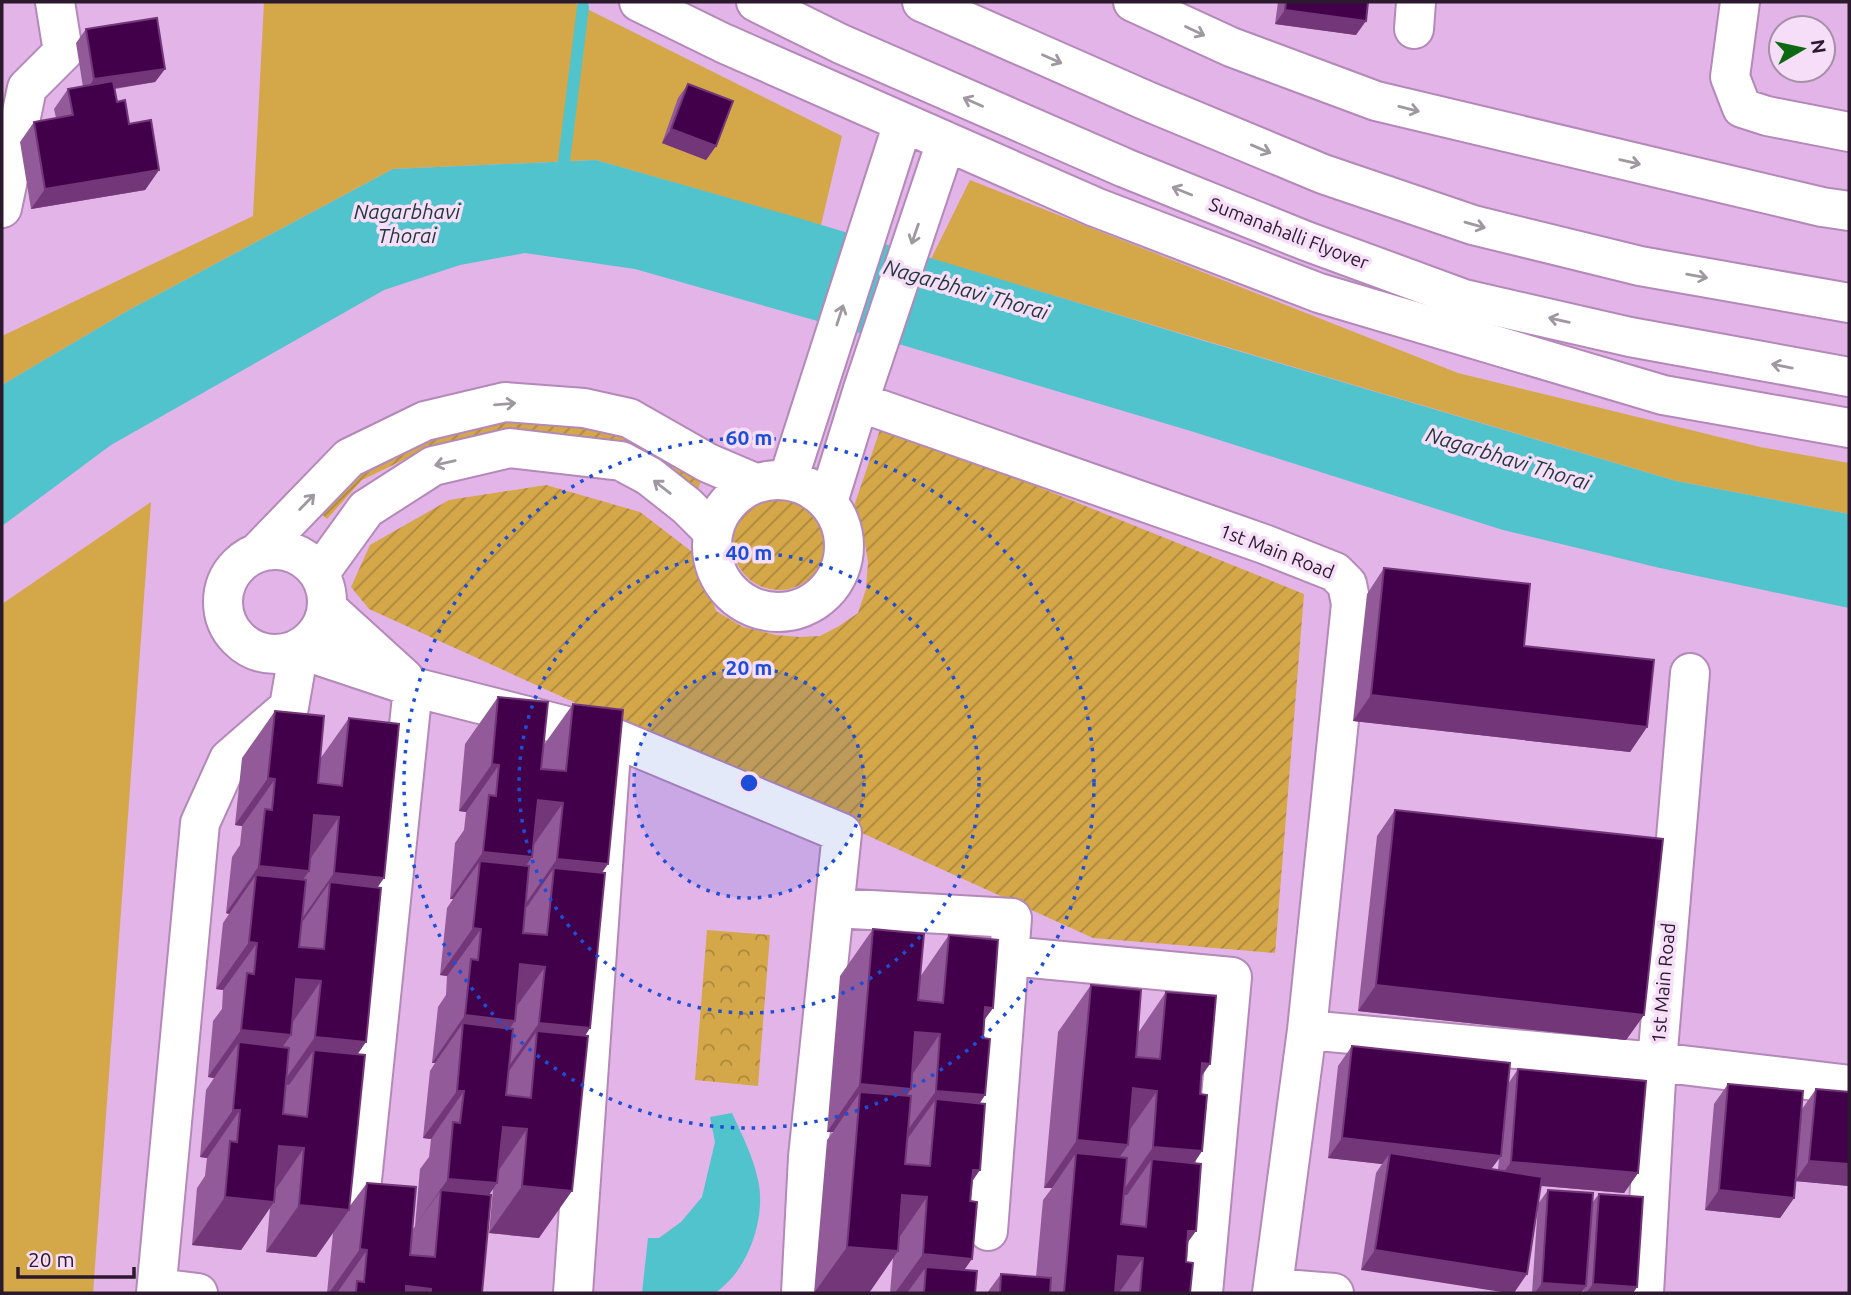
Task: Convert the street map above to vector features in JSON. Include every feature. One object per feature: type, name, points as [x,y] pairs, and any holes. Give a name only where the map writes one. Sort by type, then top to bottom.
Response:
[{"type":"main road","points":[[2,208],[27,88],[63,52],[55,2]]},
{"type":"main road","points":[[639,2],[723,43],[897,140],[1095,207],[1319,293],[1663,395],[1849,428]]},
{"type":"main road","name":"Sumanahalli Flyover","points":[[756,2],[841,44],[1125,168],[1306,242],[1464,299],[1630,337],[1849,377]]},
{"type":"main road","points":[[922,2],[1135,96],[1323,174],[1473,225],[1640,266],[1849,303]]},
{"type":"main road","points":[[1133,2],[1231,47],[1376,101],[1822,207],[1849,211]]},
{"type":"main road","points":[[1740,2],[1730,77],[1742,108],[1767,116],[1849,132]]},
{"type":"main road","points":[[713,532],[687,506],[649,476],[621,461],[510,449],[433,466],[366,509],[323,591],[323,624],[313,638],[299,649],[274,654],[249,647],[236,636],[227,622],[223,605],[225,587],[232,572],[244,559],[259,551],[349,458],[425,421],[505,402],[584,408],[629,418],[708,463],[772,481],[816,492],[828,502],[840,521],[845,543],[842,566],[832,586],[816,602],[795,611],[773,613],[751,608],[733,595],[719,576],[712,554],[713,532],[721,511],[736,494],[772,481],[818,379],[897,140]]},
{"type":"main road","points":[[828,502],[941,156]]},
{"type":"main road","name":"1st Main Road","points":[[861,395],[1264,544],[1342,577],[1350,592],[1351,604],[1307,1030]]},
{"type":"main road","points":[[259,551],[293,552],[308,561],[323,591],[413,687],[359,1209]]},
{"type":"main road","points":[[299,649],[413,687],[612,737],[842,833],[808,1157],[801,1293]]},
{"type":"main road","points":[[198,1293],[156,1291],[200,823],[229,759],[289,707],[299,649]]},
{"type":"main road","name":"1st Main Road","points":[[1644,1293],[1657,1062],[1690,673]]},
{"type":"main road","points":[[573,1293],[612,737]]},
{"type":"main road","points":[[835,908],[1012,918],[988,1231]]},
{"type":"main road","points":[[1009,956],[1232,977],[1203,1293]]},
{"type":"main road","points":[[1334,1293],[1273,1291],[1307,1030],[1657,1062],[1849,1085]]},
{"type":"green space","points":[[264,2],[573,2],[842,136],[821,225],[596,160],[393,169],[129,310],[2,385],[2,336],[253,216]]},
{"type":"green space","points":[[970,180],[1458,373],[1760,447],[1849,463],[1849,514],[1676,481],[931,259]]},
{"type":"green space","points":[[508,418],[628,433],[703,474],[696,496],[510,435],[432,446],[362,480],[327,519],[318,511],[357,468],[430,432]]},
{"type":"green space","points":[[882,424],[1304,594],[1275,953],[1093,938],[369,609],[351,587],[370,545],[449,500],[546,485],[640,512],[695,554],[716,611],[743,627],[776,635],[820,636],[858,613],[866,589],[868,562],[863,531],[852,512]]},
{"type":"green space","points":[[779,498],[796,502],[811,512],[821,527],[825,544],[821,561],[811,576],[796,586],[779,590],[762,586],[747,576],[737,561],[733,544],[737,527],[747,512],[762,502]]},
{"type":"green space","points":[[151,502],[93,1293],[2,1293],[2,604]]},
{"type":"green space","points":[[707,930],[770,935],[758,1086],[695,1080]]},
{"type":"water","name":"Nagarbhavi Thorai","points":[[596,160],[792,216],[1676,481],[1849,514],[1849,608],[1660,568],[1503,530],[1194,432],[635,269],[525,253],[460,265],[384,290],[111,445],[2,526],[2,385],[129,310],[393,169]]},
{"type":"water","points":[[732,1113],[753,1162],[760,1192],[759,1217],[748,1253],[733,1277],[716,1293],[642,1293],[648,1238],[659,1238],[681,1222],[702,1197],[715,1142],[710,1117]]},
{"type":"building","points":[[1286,2],[1368,2],[1366,21],[1285,10]]},
{"type":"building","points":[[157,18],[165,69],[94,79],[86,29]]},
{"type":"building","points":[[113,81],[117,102],[125,100],[129,124],[151,120],[159,170],[45,189],[34,122],[73,115],[68,89]]},
{"type":"building","points":[[688,84],[733,101],[716,146],[671,129]]},
{"type":"building","points":[[1384,568],[1530,584],[1524,646],[1654,660],[1647,727],[1371,695]]},
{"type":"building","points":[[498,697],[548,702],[541,769],[566,771],[573,704],[623,710],[608,864],[557,859],[563,803],[538,800],[532,857],[483,852],[489,795],[496,796],[499,765],[492,764]]},
{"type":"building","points":[[275,711],[324,716],[318,783],[342,786],[349,718],[399,724],[384,878],[334,873],[339,817],[314,815],[309,871],[259,866],[265,809],[272,810],[275,779],[268,778]]},
{"type":"building","points":[[1395,810],[1663,839],[1644,1015],[1376,985]]},
{"type":"building","points":[[480,861],[529,866],[523,933],[547,935],[554,868],[605,873],[590,1028],[539,1023],[545,967],[520,964],[515,1021],[465,1015],[471,959],[478,960],[481,929],[473,928]]},
{"type":"building","points":[[256,875],[306,880],[299,947],[324,949],[330,882],[381,888],[366,1042],[315,1037],[321,981],[296,979],[291,1035],[241,1030],[247,973],[254,974],[257,943],[249,942]]},
{"type":"building","points":[[873,929],[924,934],[918,1000],[943,1003],[949,935],[998,940],[993,1008],[985,1007],[983,1038],[990,1039],[985,1095],[936,1091],[940,1034],[915,1032],[911,1089],[860,1084]]},
{"type":"building","points":[[1091,985],[1141,990],[1136,1057],[1160,1059],[1166,992],[1216,996],[1210,1064],[1202,1063],[1200,1094],[1207,1095],[1202,1151],[1153,1147],[1157,1091],[1133,1088],[1128,1145],[1077,1140]]},
{"type":"building","points":[[463,1023],[513,1029],[506,1095],[531,1098],[537,1031],[588,1036],[572,1191],[522,1186],[527,1129],[503,1127],[497,1183],[448,1179],[453,1122],[460,1123],[464,1091],[457,1091]]},
{"type":"building","points":[[239,1042],[289,1048],[283,1114],[307,1117],[314,1050],[365,1055],[349,1210],[299,1205],[304,1148],[279,1146],[274,1202],[225,1197],[230,1141],[237,1142],[240,1110],[233,1110]]},
{"type":"building","points":[[1352,1046],[1510,1063],[1501,1156],[1342,1138]]},
{"type":"building","points":[[1518,1069],[1646,1081],[1638,1173],[1511,1162]]},
{"type":"building","points":[[1728,1084],[1803,1091],[1794,1198],[1719,1190]]},
{"type":"building","points":[[1816,1089],[1849,1092],[1849,1164],[1809,1161]]},
{"type":"building","points":[[860,1092],[911,1096],[905,1164],[930,1166],[936,1099],[985,1104],[980,1170],[973,1170],[970,1201],[977,1202],[972,1259],[923,1254],[927,1197],[902,1195],[898,1251],[847,1247]]},
{"type":"building","points":[[1076,1153],[1127,1158],[1121,1224],[1146,1227],[1152,1159],[1201,1164],[1196,1231],[1188,1231],[1186,1262],[1193,1263],[1190,1293],[1140,1293],[1143,1258],[1118,1256],[1115,1293],[1064,1293]]},
{"type":"building","points":[[1390,1153],[1542,1177],[1527,1274],[1375,1250]]},
{"type":"building","points":[[367,1183],[416,1187],[410,1255],[435,1257],[441,1190],[491,1195],[482,1293],[431,1293],[431,1289],[406,1286],[406,1293],[356,1293],[357,1281],[364,1282],[367,1250],[360,1249]]},
{"type":"building","points":[[1548,1190],[1593,1193],[1586,1286],[1542,1283]]},
{"type":"building","points":[[1599,1194],[1643,1197],[1637,1287],[1593,1284]]},
{"type":"building","points":[[926,1267],[977,1271],[975,1293],[924,1293]]},
{"type":"building","points":[[1001,1274],[1051,1278],[1050,1293],[1000,1293]]},
{"type":"waterway","points":[[562,177],[583,7]]}]
